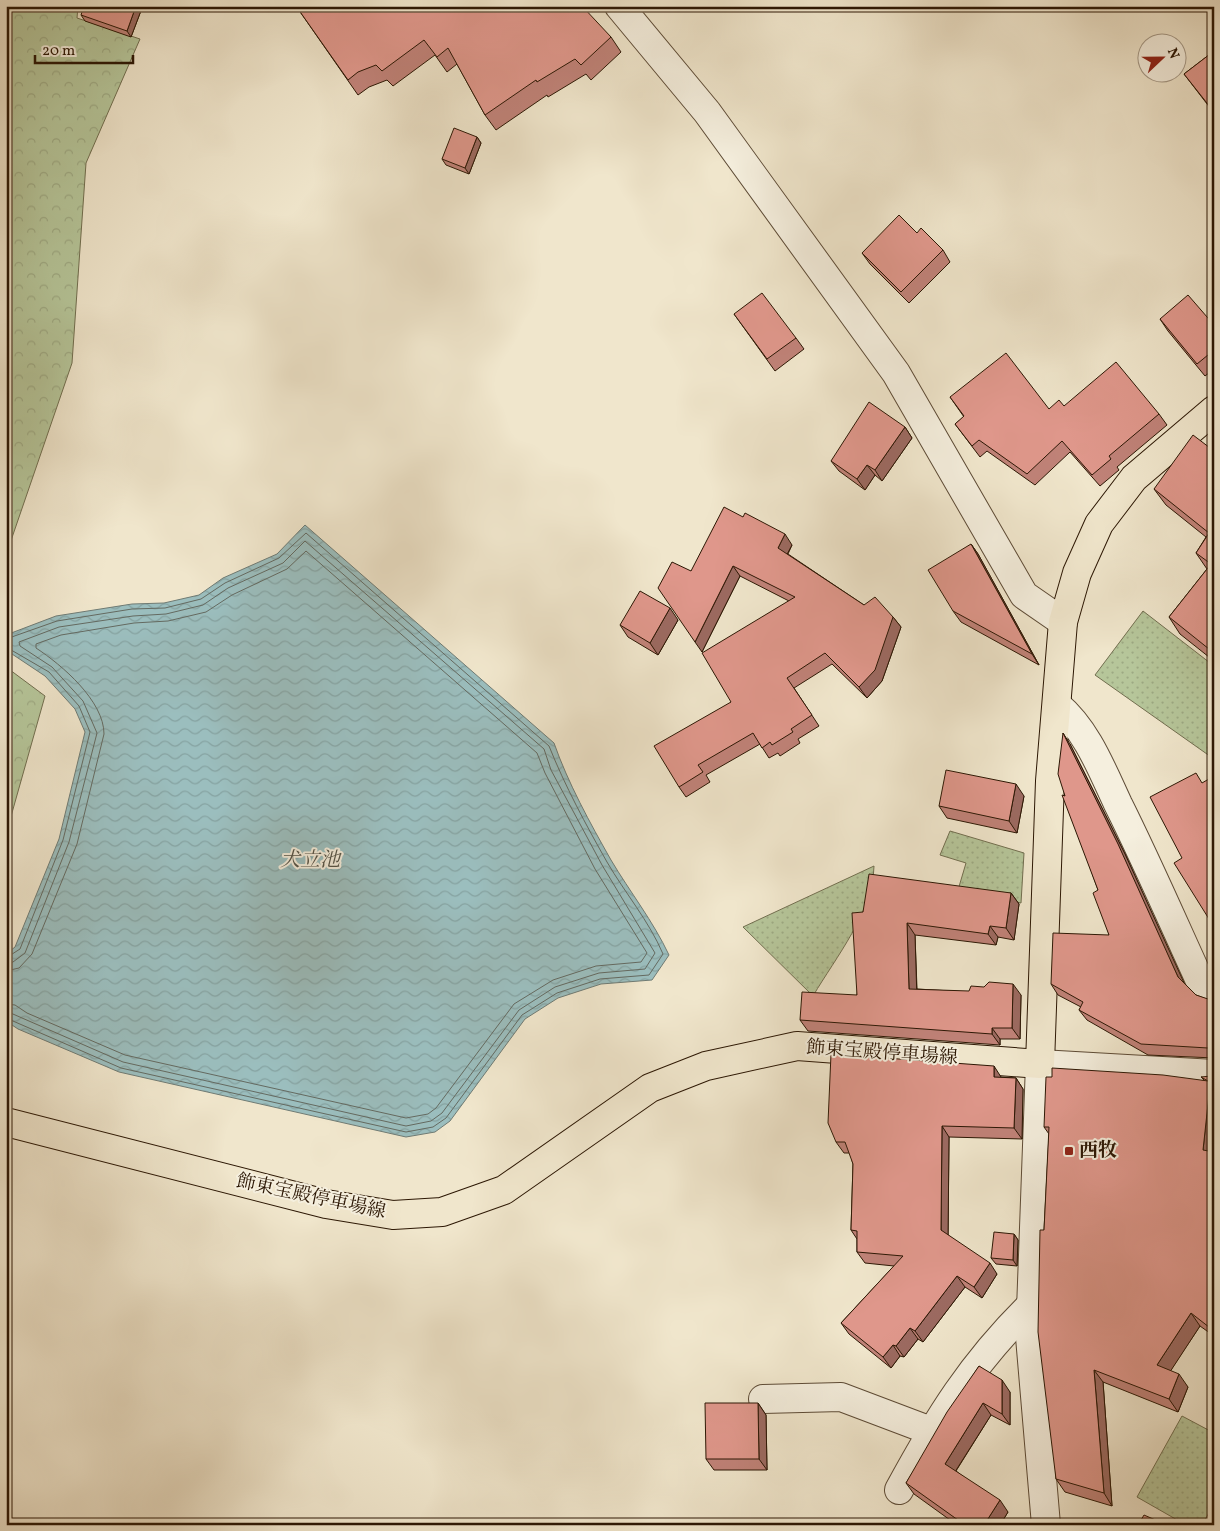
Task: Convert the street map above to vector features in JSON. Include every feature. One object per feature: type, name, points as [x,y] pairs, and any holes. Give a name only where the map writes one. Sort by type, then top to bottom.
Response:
[{"type":"main road","points":[[1040,1064],[1046,846],[1063,622],[1077,573],[1099,524],[1134,478],[1214,410]]},
{"type":"main road","name":"飾東宝殿停車場線","points":[[6,1122],[326,1204],[393,1215],[442,1212],[504,1190],[650,1088],[706,1066],[797,1046],[1040,1064]]},
{"type":"street","points":[[619,6],[708,112],[896,373],[1024,595],[1063,622]]},
{"type":"street","points":[[1056,705],[1072,718],[1093,752],[1137,842],[1200,981],[1214,994]]},
{"type":"street","points":[[1046,1525],[1030,1337],[1040,1064],[1214,1074]]},
{"type":"street","points":[[899,1490],[931,1431],[969,1373],[1004,1332],[1031,1305]]},
{"type":"street","points":[[763,1399],[841,1396],[931,1431]]},
{"type":"green space","points":[[6,6],[78,6],[77,18],[140,39],[86,163],[72,363],[6,555]]},
{"type":"green space","points":[[1143,611],[1214,666],[1214,759],[1095,675]]},
{"type":"green space","points":[[6,667],[45,696],[6,834]]},
{"type":"green space","points":[[950,831],[1024,853],[1021,903],[958,890],[966,863],[940,855]]},
{"type":"green space","points":[[874,866],[872,883],[860,917],[852,934],[813,996],[743,927]]},
{"type":"green space","points":[[1182,1416],[1214,1433],[1214,1504],[1202,1525],[1186,1525],[1137,1497]]},
{"type":"water","name":"犬立池","points":[[305,525],[554,743],[573,788],[595,832],[618,872],[656,930],[669,955],[652,980],[601,984],[558,998],[525,1019],[450,1121],[435,1132],[406,1137],[119,1072],[18,1029],[6,1021],[6,954],[15,947],[59,839],[85,732],[75,709],[45,676],[6,650],[6,635],[56,616],[132,604],[164,603],[199,595],[223,578],[277,554]]},
{"type":"building","points":[[84,6],[136,6],[127,31],[81,15]]},
{"type":"building","points":[[296,6],[582,6],[611,37],[581,65],[575,59],[537,82],[536,80],[485,115],[448,48],[437,57],[424,40],[382,71],[376,65],[358,72],[348,80]]},
{"type":"building","points":[[1214,51],[1214,112],[1188,79],[1188,71]]},
{"type":"building","points":[[454,128],[477,137],[465,168],[442,159]]},
{"type":"building","points":[[899,215],[917,233],[921,228],[943,250],[901,292],[862,253]]},
{"type":"building","points":[[762,293],[796,338],[767,359],[734,314]]},
{"type":"building","points":[[1188,295],[1214,325],[1214,350],[1197,364],[1160,319]]},
{"type":"building","points":[[1006,353],[1049,409],[1059,400],[1064,406],[1116,362],[1159,414],[1109,456],[1111,459],[1092,475],[1062,441],[1027,474],[979,440],[972,446],[955,424],[964,416],[950,397]]},
{"type":"building","points":[[869,402],[905,427],[875,470],[867,465],[857,479],[831,461]]},
{"type":"building","points":[[1193,435],[1214,451],[1214,653],[1169,617],[1211,564],[1196,553],[1209,533],[1154,489]]},
{"type":"building","points":[[724,507],[743,517],[745,513],[785,534],[778,548],[864,605],[875,597],[893,617],[875,670],[859,687],[825,653],[787,678],[812,715],[791,729],[793,732],[772,745],[770,742],[762,748],[753,733],[698,765],[703,772],[679,787],[654,746],[731,702],[702,653],[795,597],[733,566],[695,642],[658,588],[672,562],[691,571]]},
{"type":"building","points":[[971,544],[1032,654],[953,611],[928,570]]},
{"type":"building","points":[[640,591],[670,608],[650,643],[620,625]]},
{"type":"building","points":[[1063,733],[1118,844],[1178,977],[1196,995],[1214,1002],[1214,1051],[1208,1048],[1141,1044],[1079,1010],[1083,1002],[1051,984],[1053,933],[1109,935],[1093,893],[1098,890],[1062,795],[1065,796],[1058,774]]},
{"type":"building","points":[[946,770],[1016,784],[1009,821],[939,806]]},
{"type":"building","points":[[1196,773],[1202,783],[1214,776],[1214,927],[1174,863],[1182,858],[1150,797]]},
{"type":"building","points":[[869,874],[1011,893],[1006,928],[990,926],[988,934],[907,923],[909,989],[969,991],[971,986],[984,987],[989,982],[1013,984],[1012,1028],[992,1028],[992,1034],[800,1020],[802,992],[857,995],[852,913],[863,912]]},
{"type":"building","points":[[831,1054],[994,1066],[994,1077],[1016,1078],[1014,1128],[942,1126],[941,1230],[990,1263],[974,1287],[957,1276],[915,1331],[910,1328],[896,1346],[893,1345],[883,1357],[841,1323],[903,1256],[857,1252],[857,1231],[851,1230],[853,1164],[845,1142],[836,1142],[828,1123]]},
{"type":"building","points":[[1052,1068],[1163,1075],[1208,1081],[1201,1077],[1211,1076],[1203,1150],[1214,1152],[1214,1331],[1191,1313],[1157,1365],[1179,1374],[1169,1399],[1094,1370],[1104,1493],[1056,1479],[1038,1332],[1040,1230],[1044,1230],[1049,1127],[1044,1127],[1046,1077],[1052,1077]]},
{"type":"building","points":[[994,1232],[1014,1234],[1013,1260],[991,1258]]},
{"type":"building","points":[[979,1366],[1002,1380],[1002,1414],[983,1403],[945,1464],[1000,1500],[984,1525],[965,1525],[906,1483],[947,1412]]},
{"type":"building","points":[[705,1403],[758,1403],[759,1459],[706,1459]]},
{"type":"building","points":[[1144,1515],[1167,1525],[1138,1525]]},
{"type":"place","name":"西牧","points":[[1069,1151]]}]
